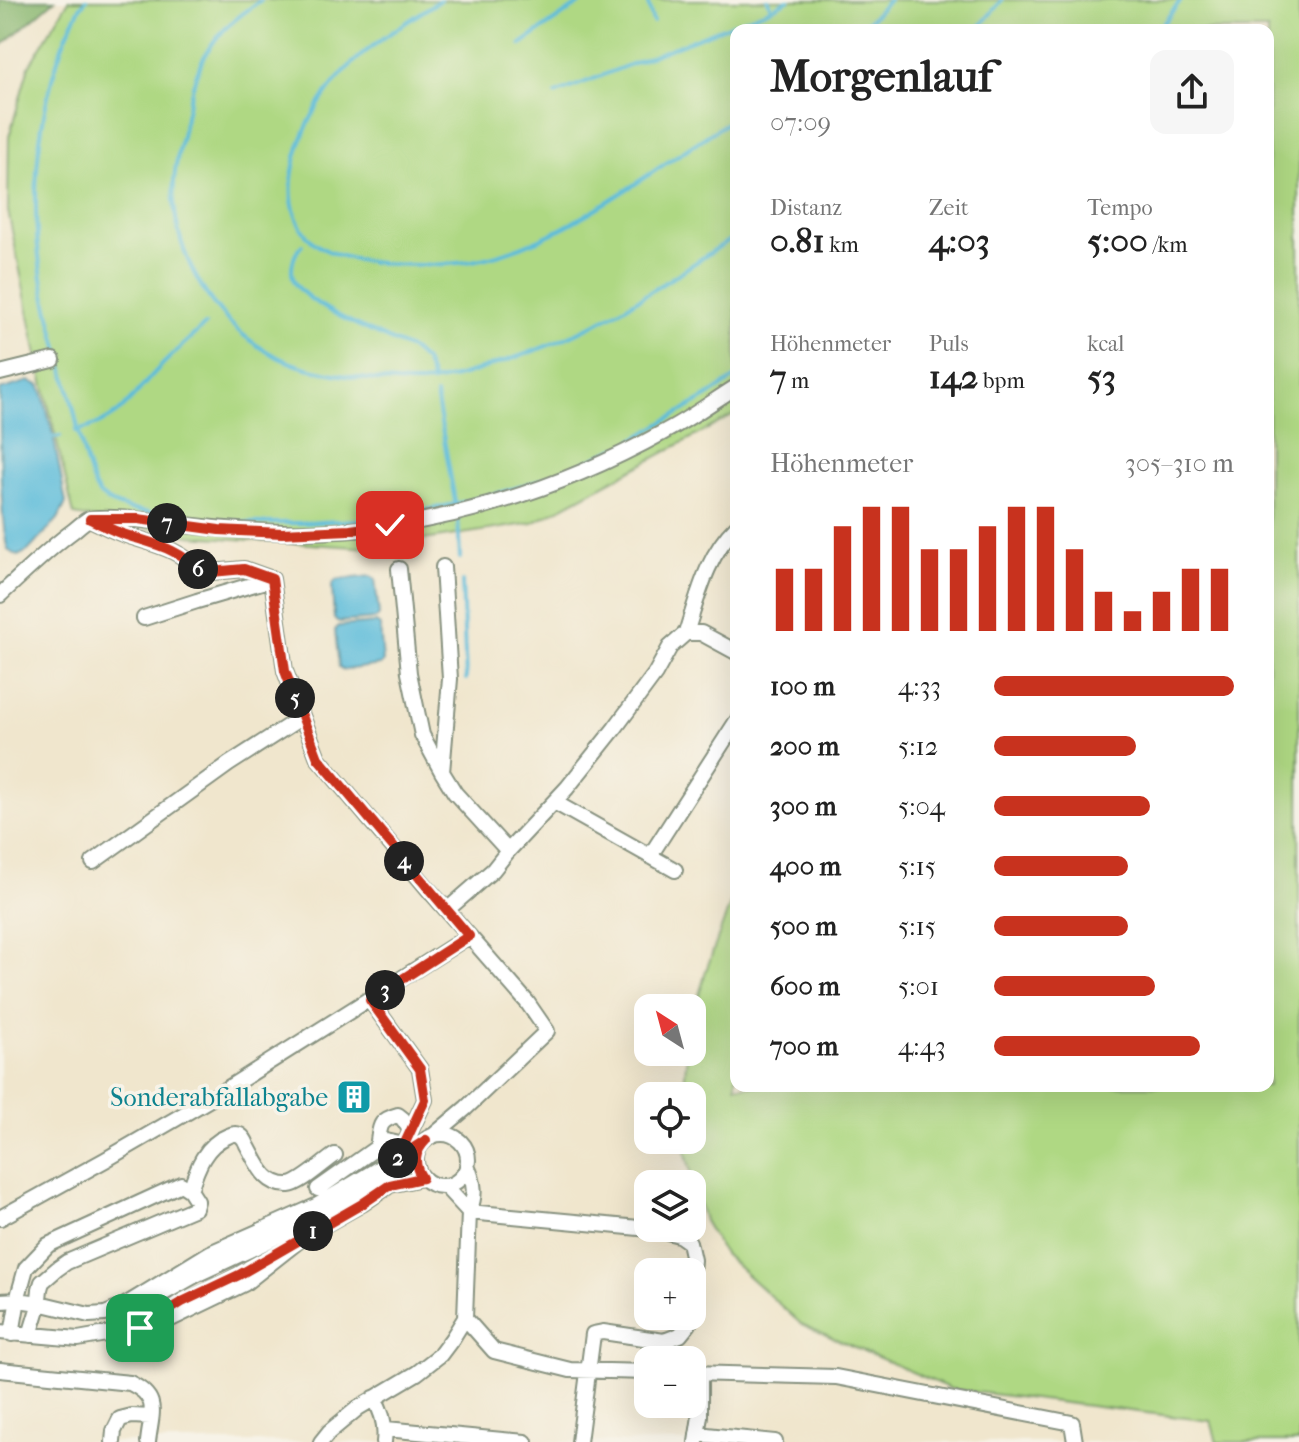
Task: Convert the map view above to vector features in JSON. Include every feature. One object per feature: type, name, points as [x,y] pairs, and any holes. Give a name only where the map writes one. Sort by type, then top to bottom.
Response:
[{"type":"lane","points":[[0,373],[53,360]]},
{"type":"lane","points":[[0,595],[58,542],[90,519],[138,519],[219,530],[282,533],[350,530],[443,516],[504,501],[610,460],[668,430],[730,391]]},
{"type":"lane","points":[[90,519],[122,534],[181,554],[201,573],[244,569],[272,579]]},
{"type":"lane","points":[[447,910],[493,870],[615,728],[655,674],[670,647],[686,633],[709,566],[730,534]]},
{"type":"lane","points":[[442,772],[450,679],[443,567]]},
{"type":"lane","points":[[399,569],[409,673],[422,735],[455,793],[508,851]]},
{"type":"lane","points":[[144,618],[272,579]]},
{"type":"lane","points":[[272,579],[285,671],[318,758],[527,1002],[547,1031],[466,1108],[420,1146],[416,1154],[418,1171],[429,1183],[445,1186],[459,1180],[467,1166],[468,1158],[461,1135],[466,1108]]},
{"type":"lane","points":[[686,633],[701,633],[730,649]]},
{"type":"lane","points":[[93,862],[229,764],[302,717]]},
{"type":"lane","points":[[650,856],[730,731]]},
{"type":"lane","points":[[554,802],[675,870]]},
{"type":"lane","points":[[0,1218],[217,1095],[469,936]]},
{"type":"lane","points":[[370,1000],[420,1069],[425,1100],[404,1145]]},
{"type":"lane","points":[[377,1147],[382,1123],[398,1115],[403,1119],[404,1145]]},
{"type":"lane","points":[[190,1190],[210,1147],[233,1134],[240,1135],[264,1176],[284,1185],[294,1184],[335,1155]]},
{"type":"lane","points":[[0,1301],[18,1300],[89,1315],[105,1314],[122,1307],[210,1253],[316,1206],[404,1145],[449,1135],[462,1143]]},
{"type":"lane","points":[[318,1189],[386,1141],[404,1145]]},
{"type":"lane","points":[[321,1442],[358,1408],[417,1373],[440,1355],[465,1318],[469,1212],[474,1198],[467,1166]]},
{"type":"lane","points":[[30,1335],[42,1282],[67,1262],[195,1208],[197,1201],[190,1190],[181,1184],[48,1245],[26,1268],[6,1333],[30,1335],[78,1339],[169,1320],[244,1284],[305,1236],[390,1185],[422,1178]]},
{"type":"lane","points":[[445,1186],[469,1212],[660,1230],[679,1235],[689,1242],[693,1258]]},
{"type":"lane","points":[[465,1318],[494,1351],[570,1370],[634,1372]]},
{"type":"lane","points":[[579,1442],[593,1334],[603,1332],[664,1341],[680,1335],[684,1330]]},
{"type":"lane","points":[[0,1370],[130,1383],[144,1389],[152,1404],[148,1442]]},
{"type":"lane","points":[[706,1373],[836,1377],[1072,1423],[1075,1442]]},
{"type":"lane","points":[[374,1398],[381,1409],[385,1435],[525,1442]]},
{"type":"lane","points":[[113,1442],[120,1419],[150,1417]]},
{"type":"lane","points":[[700,1418],[696,1438],[775,1442]]},
{"type":"green space","points":[[0,0],[55,0],[0,47]]},
{"type":"green space","points":[[69,0],[1299,0],[1299,1442],[1217,1442],[1211,1421],[951,1389],[801,1324],[724,1254],[706,1224],[706,1170],[690,1170],[686,1154],[706,1154],[706,1082],[684,1082],[686,1066],[706,1066],[706,994],[699,994],[730,905],[730,1092],[1274,1092],[1274,24],[730,24],[730,417],[533,523],[371,548],[190,536],[74,515],[8,211],[9,137],[29,66]]},
{"type":"water","points":[[29,381],[39,385],[42,391],[66,503],[58,519],[28,551],[18,556],[8,549],[3,520],[0,390]]},
{"type":"water","points":[[371,576],[375,579],[379,615],[376,619],[338,622],[334,619],[332,585],[336,580]]},
{"type":"water","points":[[376,623],[380,626],[383,662],[343,670],[339,667],[335,630],[339,626]]},
{"type":"waterway","points":[[86,0],[61,50],[40,139],[36,199],[44,290],[83,452],[100,495],[117,505],[138,511],[181,518]]},
{"type":"waterway","points":[[261,0],[223,31],[199,67],[178,152],[174,202],[186,255],[213,303],[251,341],[274,355],[307,368],[359,378],[412,383],[456,377],[533,351],[589,327],[730,240]]},
{"type":"waterway","points":[[440,0],[358,58],[323,97],[312,116],[296,157],[292,199],[297,219],[308,237],[321,248],[362,261],[386,264],[434,265],[495,256],[517,249],[577,220],[730,121]]},
{"type":"waterway","points":[[521,44],[585,0]]},
{"type":"waterway","points":[[647,0],[653,22]]},
{"type":"waterway","points":[[768,0],[771,9]]},
{"type":"waterway","points":[[733,24],[788,0]]},
{"type":"waterway","points":[[866,24],[889,0]]},
{"type":"waterway","points":[[982,24],[1002,0]]},
{"type":"waterway","points":[[1163,24],[1181,0]]},
{"type":"waterway","points":[[555,94],[730,25]]},
{"type":"waterway","points":[[302,245],[292,265],[297,286],[334,313],[414,351],[425,361],[433,382]]},
{"type":"waterway","points":[[76,431],[105,421],[124,407],[159,368],[205,325]]},
{"type":"waterway","points":[[633,440],[730,381]]},
{"type":"waterway","points":[[436,395],[456,507]]},
{"type":"waterway","points":[[54,437],[60,436]]},
{"type":"waterway","points":[[394,516],[509,490],[556,475],[616,448]]},
{"type":"waterway","points":[[458,517],[460,558]]},
{"type":"waterway","points":[[190,519],[250,523],[376,519]]},
{"type":"waterway","points":[[462,582],[466,679]]},
{"type":"place","name":"Sonderabfallabgabe","points":[[354,1097]]},
{"type":"route","points":[[140,1328],[182,1302],[239,1275],[390,1185],[422,1178],[416,1154],[426,1140],[398,1158],[425,1100],[420,1069],[370,1000],[469,936],[318,758],[285,671],[272,579],[244,569],[201,573],[181,554],[122,534],[90,519],[138,519],[219,530],[282,533],[390,525]]}]
